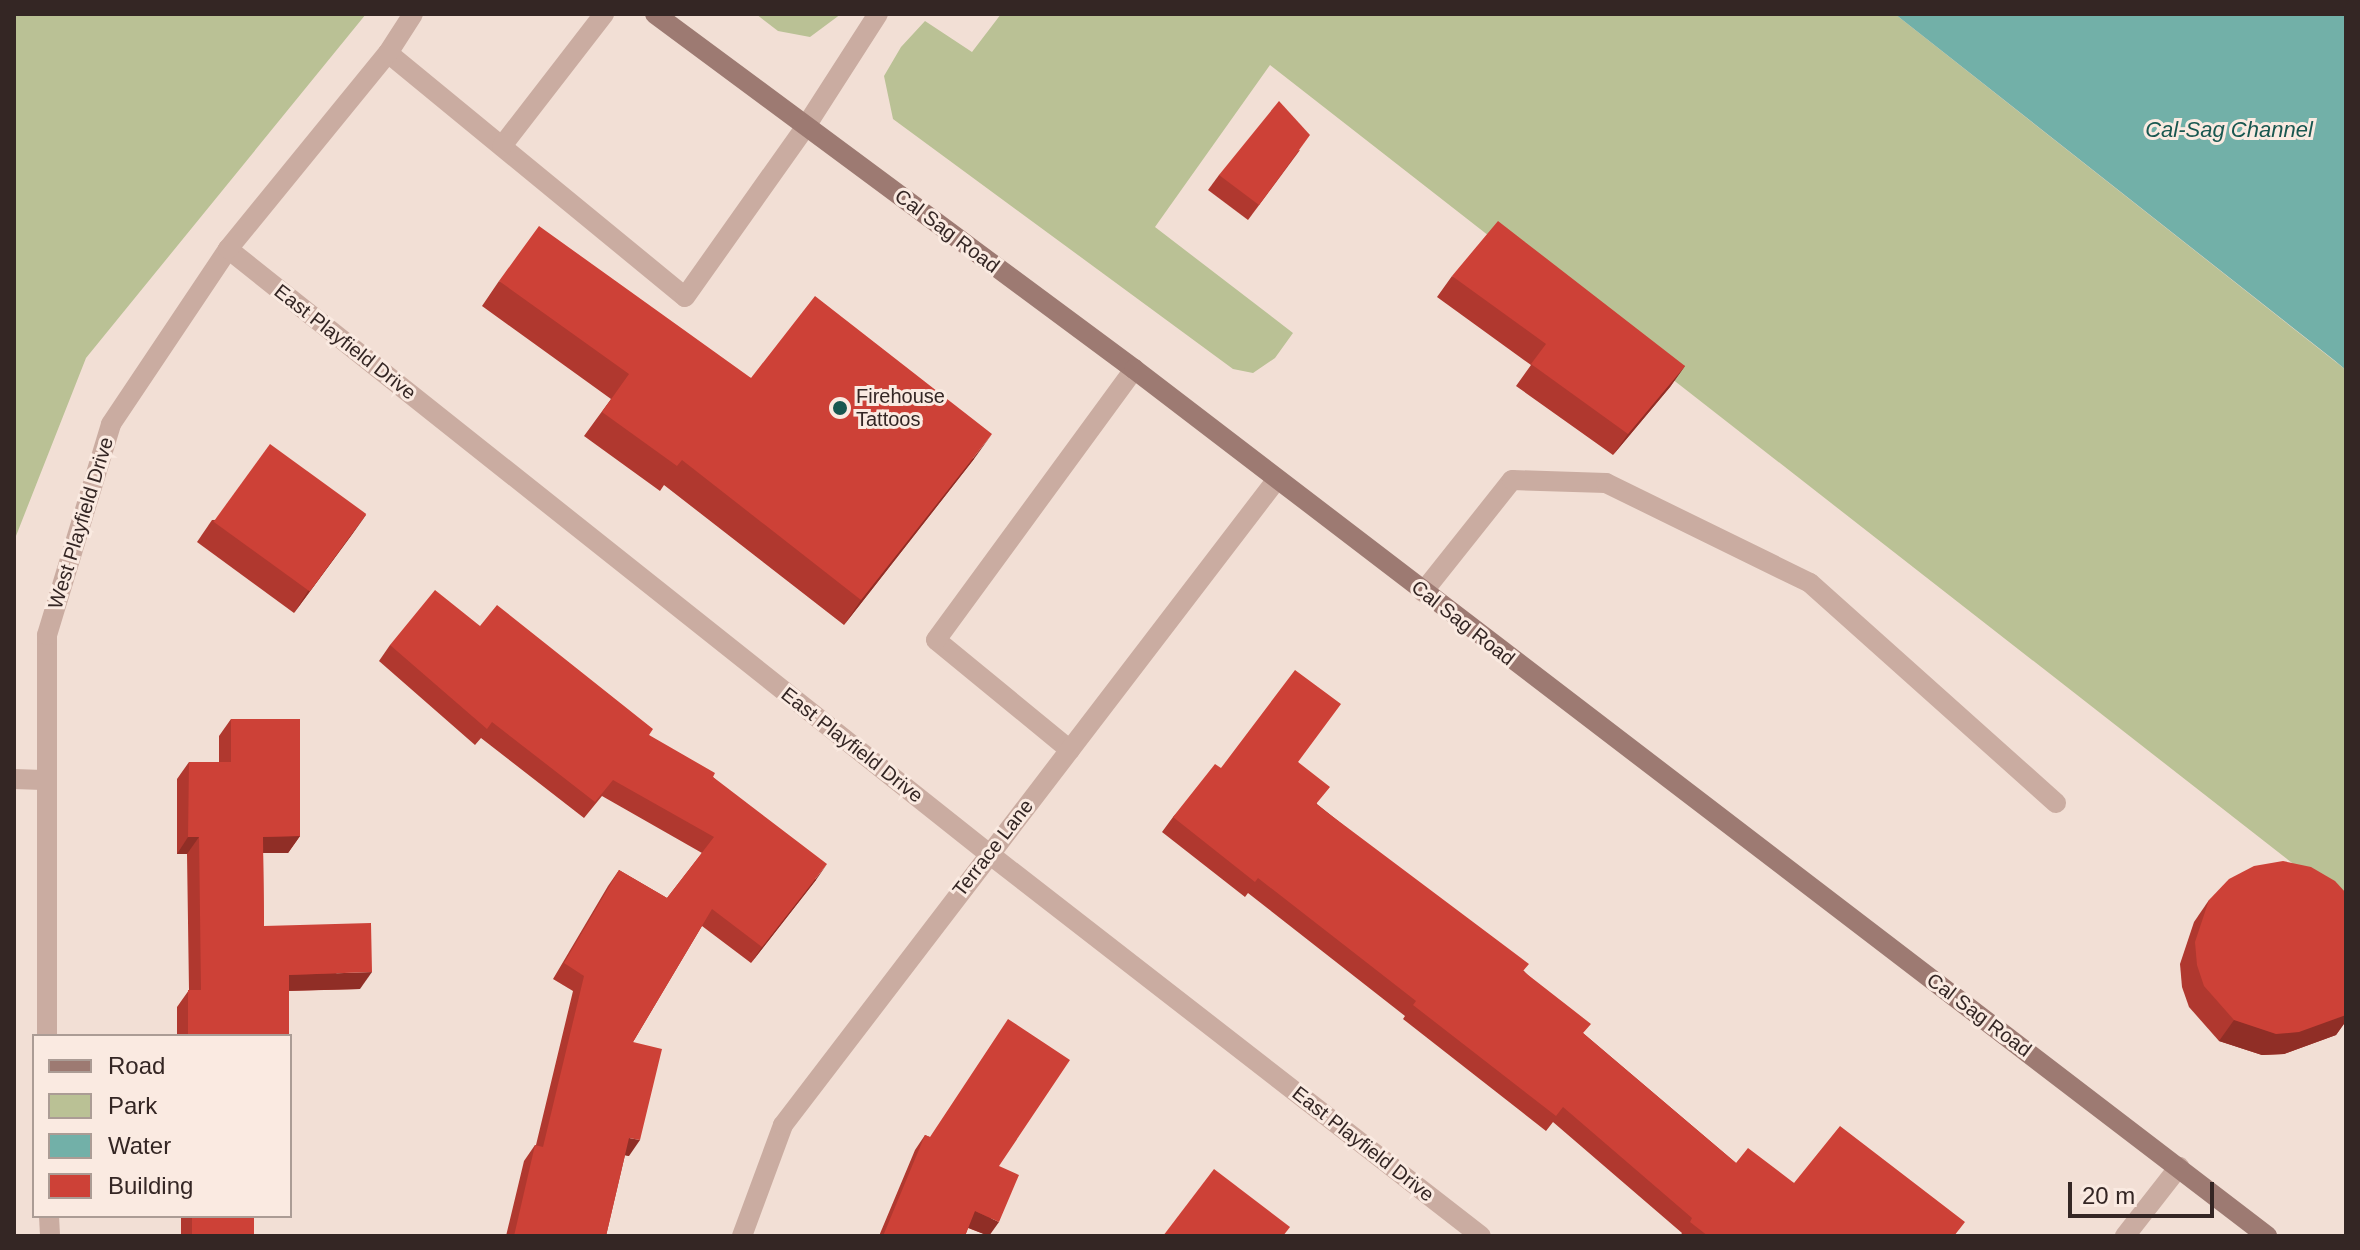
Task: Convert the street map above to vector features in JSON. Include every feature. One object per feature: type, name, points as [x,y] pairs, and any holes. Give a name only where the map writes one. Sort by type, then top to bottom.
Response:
[{"type":"main road","name":"Cal Sag Road","points":[[655,14],[1134,369],[2267,1236]]},
{"type":"street","name":"West Playfield Drive","points":[[47,1034],[43,780],[47,635],[111,424],[228,249],[388,53],[413,14]]},
{"type":"street","points":[[502,146],[604,14]]},
{"type":"street","points":[[388,53],[685,297],[806,126],[878,14]]},
{"type":"street","name":"East Playfield Drive","points":[[228,249],[988,853],[1481,1236]]},
{"type":"street","points":[[1070,750],[936,640],[1134,369]]},
{"type":"street","name":"Terrace Lane","points":[[742,1236],[783,1125],[1277,479]]},
{"type":"street","points":[[1423,592],[1512,480],[1606,483],[1810,583],[2056,803]]},
{"type":"street","points":[[14,779],[43,780]]},
{"type":"street","points":[[2125,1236],[2179,1167]]},
{"type":"green space","points":[[14,14],[366,14],[86,358],[14,541]]},
{"type":"green space","points":[[756,14],[841,14],[810,37],[778,31]]},
{"type":"green space","points":[[1001,14],[1895,14],[2346,370],[2346,905],[1270,65],[1155,227],[1293,333],[1275,358],[1253,373],[1233,369],[893,119],[884,76],[901,47],[925,21],[972,52]]},
{"type":"water","name":"Cal-Sag Channel","points":[[1895,14],[2346,14],[2346,370],[2334,360]]},
{"type":"building","points":[[1279,101],[1310,135],[1259,205],[1219,175]]},
{"type":"building","points":[[1498,221],[1685,366],[1628,434],[1531,364],[1546,344],[1452,276]]},
{"type":"building","points":[[539,226],[751,378],[815,296],[992,434],[861,600],[682,460],[677,466],[602,412],[629,374],[499,281]]},
{"type":"building","points":[[270,444],[366,514],[310,592],[214,522]]},
{"type":"building","points":[[435,590],[480,626],[497,605],[653,729],[649,735],[715,773],[713,777],[827,864],[762,947],[712,909],[633,1042],[662,1049],[640,1140],[629,1138],[606,1236],[514,1236],[535,1145],[543,1147],[584,976],[564,963],[619,870],[667,898],[714,837],[613,780],[595,802],[492,722],[487,729],[390,645]]},
{"type":"building","points":[[1295,670],[1341,704],[1298,762],[1330,787],[1316,804],[1529,964],[1523,971],[1591,1024],[1583,1033],[1736,1163],[1748,1148],[1794,1183],[1840,1126],[1965,1222],[1954,1236],[1708,1236],[1690,1222],[1692,1218],[1563,1107],[1556,1116],[1413,1005],[1416,1001],[1258,878],[1255,882],[1173,817],[1215,764],[1221,768]]},
{"type":"building","points":[[231,719],[300,719],[300,836],[263,837],[264,926],[371,923],[372,972],[289,975],[289,1034],[188,1034],[188,990],[201,990],[199,837],[188,837],[189,762],[231,762]]},
{"type":"building","points":[[2283,861],[2311,867],[2335,881],[2346,893],[2346,1015],[2299,1032],[2276,1034],[2234,1020],[2204,986],[2197,965],[2195,942],[2209,900],[2229,879],[2254,866]]},
{"type":"building","points":[[1008,1019],[1070,1060],[999,1166],[1019,1175],[999,1222],[975,1211],[965,1236],[883,1236],[925,1135],[930,1137]]},
{"type":"building","points":[[1214,1169],[1290,1227],[1283,1236],[1163,1236]]},
{"type":"building","points":[[192,1218],[254,1218],[254,1236],[192,1236]]},
{"type":"place","name":"Firehouse Tattoos","points":[[840,408]]}]
